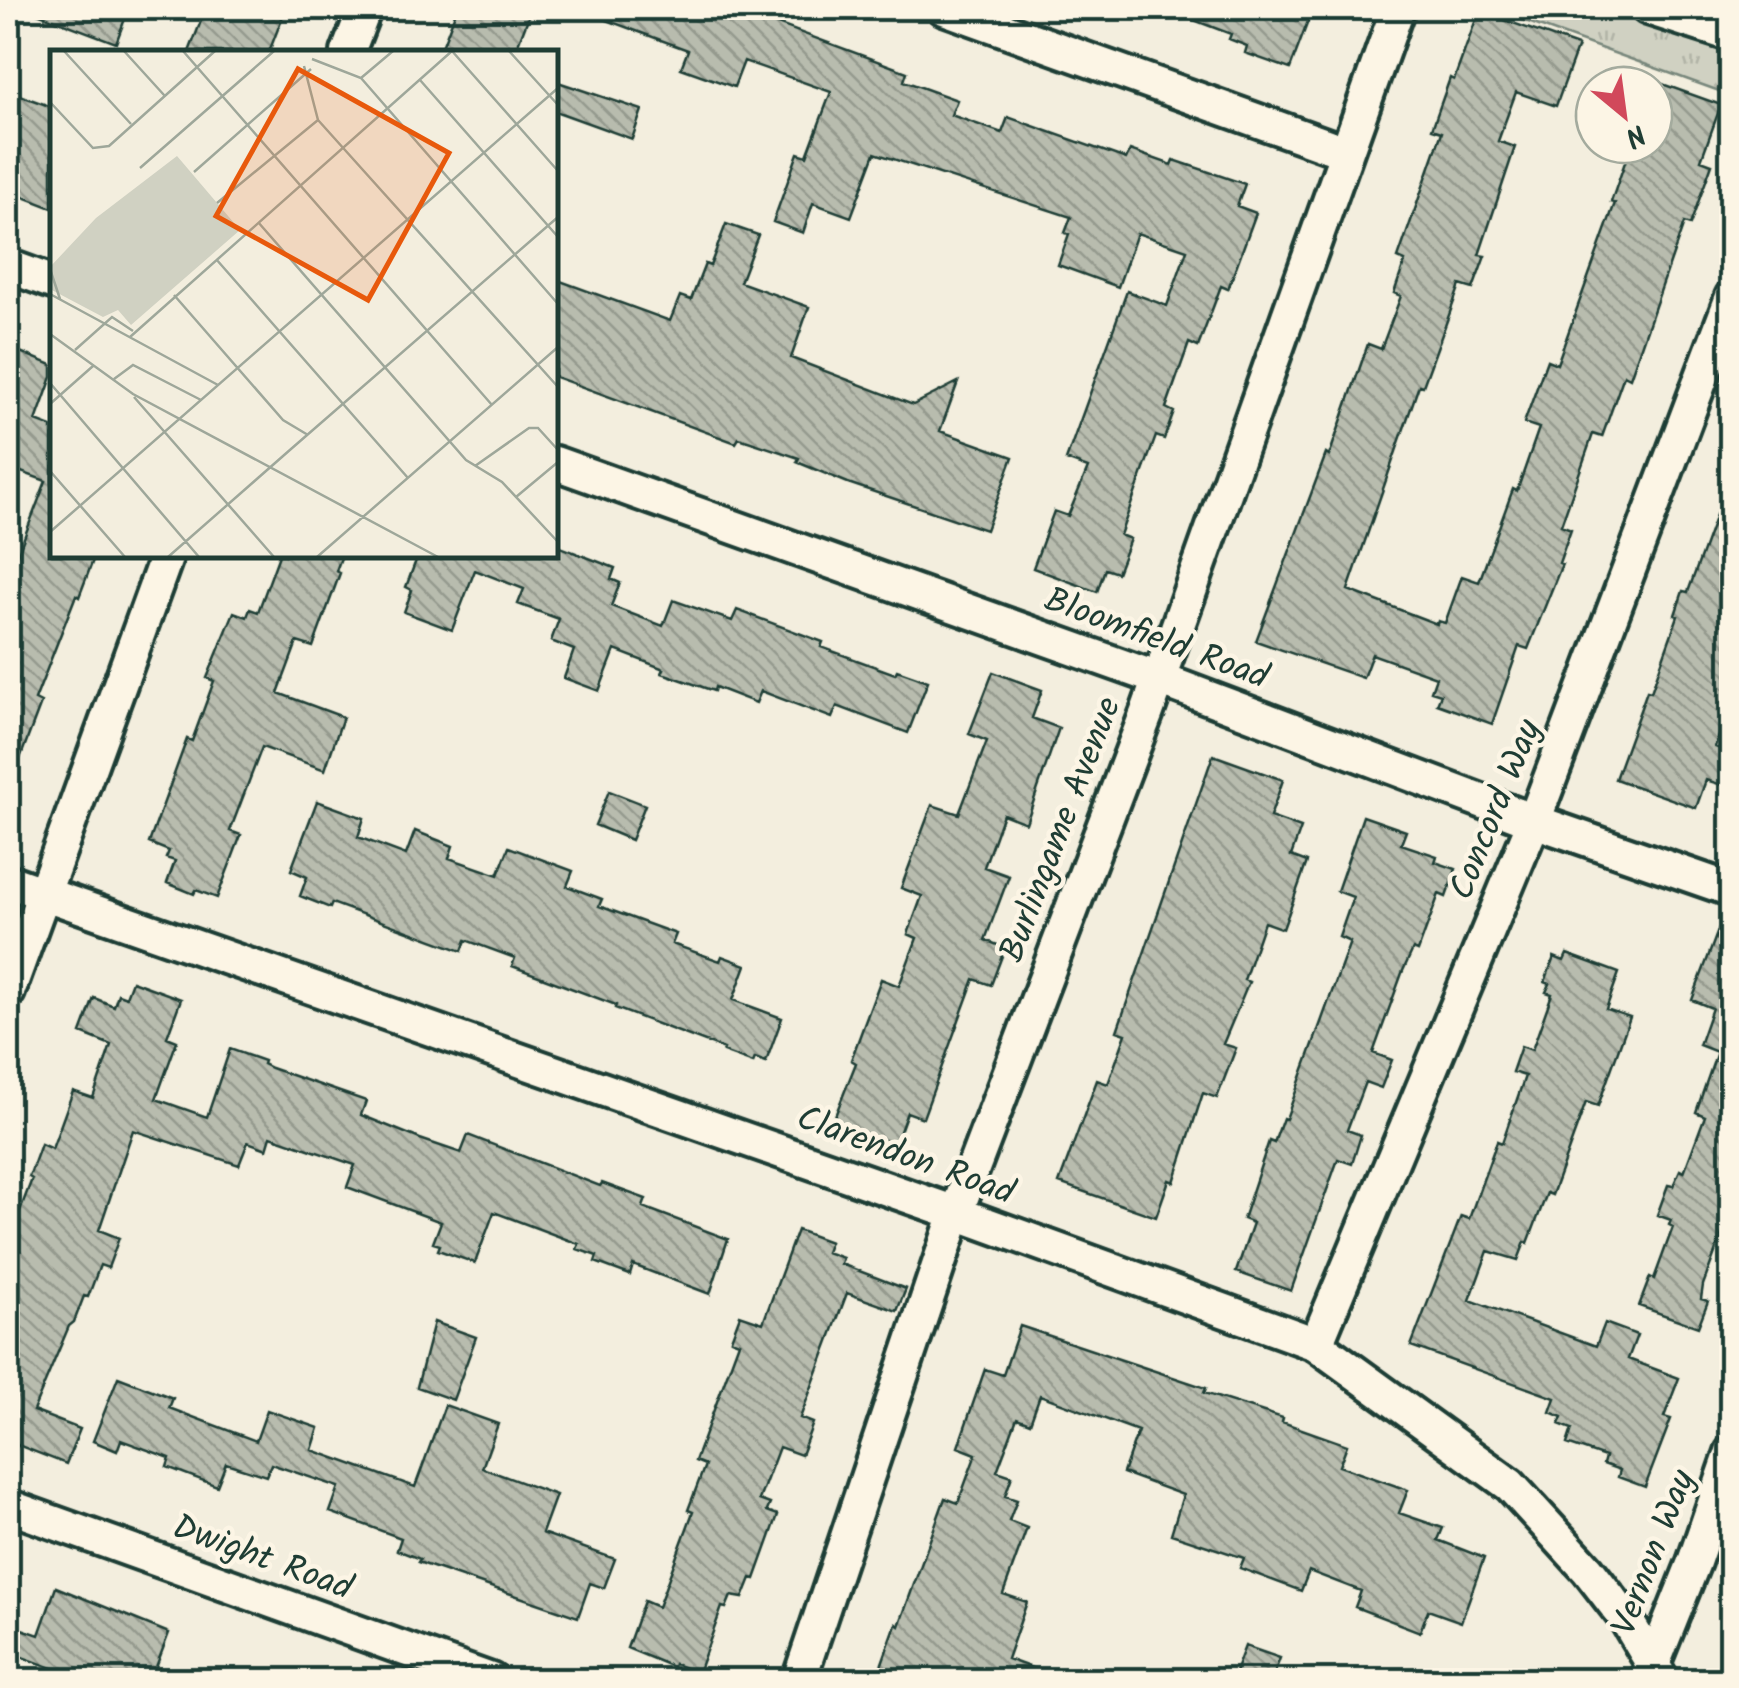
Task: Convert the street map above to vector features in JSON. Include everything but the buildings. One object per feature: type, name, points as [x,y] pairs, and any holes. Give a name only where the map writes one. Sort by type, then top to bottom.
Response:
[{"type":"street","points":[[349,50],[364,8]]},
{"type":"street","points":[[944,8],[1346,152]]},
{"type":"street","name":"Burlingame Avenue","points":[[799,1680],[956,1213],[1158,679],[1398,8]]},
{"type":"street","points":[[1648,8],[1732,35]]},
{"type":"street","points":[[8,266],[50,281]]},
{"type":"street","name":"Concord Way","points":[[1316,1344],[1534,820],[1732,297]]},
{"type":"street","name":"Bloomfield Road","points":[[558,464],[1732,890]]},
{"type":"street","points":[[8,992],[166,558]]},
{"type":"street","name":"Clarendon Road","points":[[8,880],[956,1213],[1316,1344],[1510,1485],[1588,1570],[1626,1619],[1654,1675]]},
{"type":"street","name":"Vernon Way","points":[[1654,1675],[1732,1452]]},
{"type":"street","name":"Dwight Road","points":[[8,1506],[490,1680]]},
{"type":"green space","points":[[1489,8],[1731,8],[1731,96],[1674,75],[1674,65],[1647,65]]}]
